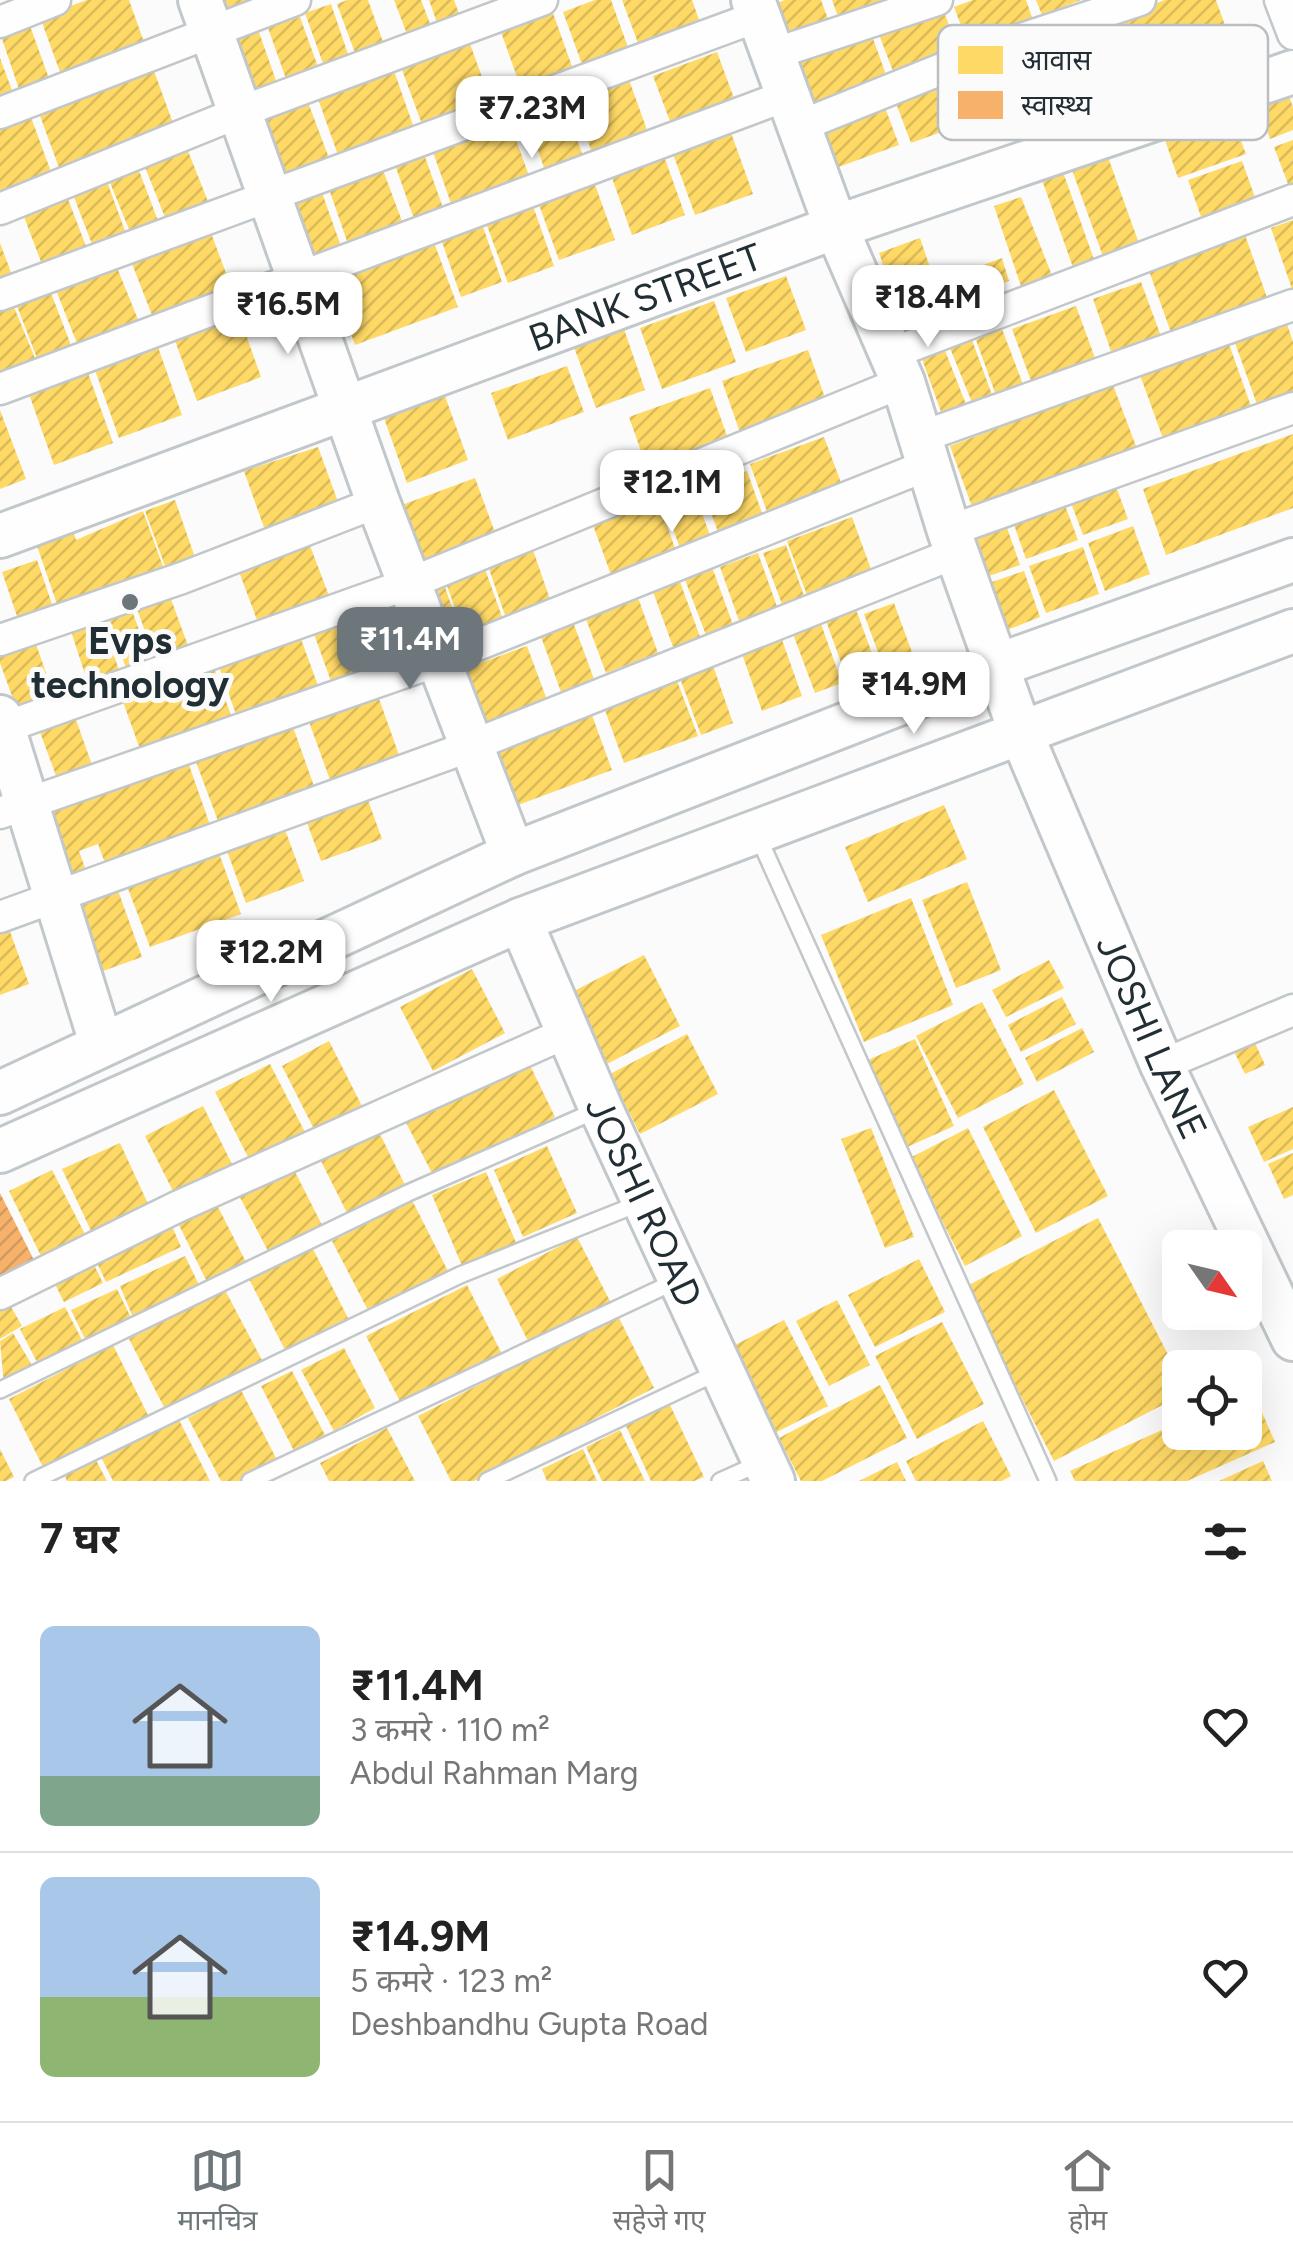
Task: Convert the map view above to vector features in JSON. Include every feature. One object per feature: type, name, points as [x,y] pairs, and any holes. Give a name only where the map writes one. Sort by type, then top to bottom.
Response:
[{"type":"street","points":[[0,22],[55,0]]},
{"type":"street","points":[[0,113],[205,16],[294,0]]},
{"type":"street","points":[[0,209],[240,112],[542,0]]},
{"type":"street","points":[[0,294],[268,192],[762,23],[937,0]]},
{"type":"street","points":[[1064,25],[1140,0]]},
{"type":"street","points":[[1280,0],[1293,34]]},
{"type":"street","points":[[205,16],[297,282],[346,405],[468,747],[513,854]]},
{"type":"street","name":"JOSHI LANE","points":[[762,23],[836,227],[896,368],[1020,730],[1162,1065],[1293,1339]]},
{"type":"street","points":[[0,389],[297,282],[794,111],[938,66]]},
{"type":"street","name":"BANK STREET","points":[[1268,80],[1293,72]]},
{"type":"street","name":"BANK STREET","points":[[0,536],[836,227],[1093,140]]},
{"type":"street","points":[[101,1043],[57,896],[13,808],[1,725],[408,584],[896,368],[1293,200]]},
{"type":"street","points":[[13,808],[438,661],[925,451],[1293,305]]},
{"type":"street","points":[[0,917],[468,747],[953,542],[1293,408]]},
{"type":"street","points":[[0,640],[182,578],[378,502]]},
{"type":"street","points":[[0,1093],[513,854],[996,666],[1293,560]]},
{"type":"street","points":[[0,1151],[520,920],[1293,631]]},
{"type":"street","name":"JOSHI ROAD","points":[[520,920],[601,1109],[768,1471]]},
{"type":"street","points":[[1162,1065],[1293,1010]]},
{"type":"street","points":[[0,1294],[177,1207],[568,1032]]},
{"type":"lane","points":[[755,830],[1048,1481]]},
{"type":"lane","points":[[0,1390],[408,1193],[601,1109]]},
{"type":"lane","points":[[33,1481],[460,1276],[644,1202]]},
{"type":"lane","points":[[250,1481],[679,1279]]},
{"type":"lane","points":[[487,1481],[722,1370]]},
{"type":"lane","points":[[720,1481],[768,1471]]},
{"type":"building: आवास","points":[[87,0],[129,0],[145,45],[61,75],[40,17]]},
{"type":"building: आवास","points":[[205,0],[263,0],[212,19]]},
{"type":"building: आवास","points":[[368,0],[387,53],[359,64],[337,4]]},
{"type":"building: आवास","points":[[394,0],[421,0],[434,34],[410,42]]},
{"type":"building: आवास","points":[[429,0],[454,0],[462,22],[440,31]]},
{"type":"building: आवास","points":[[595,0],[611,0],[629,50],[583,67],[563,12]]},
{"type":"building: आवास","points":[[622,0],[692,0],[702,28],[641,51]]},
{"type":"building: आवास","points":[[785,0],[821,0],[831,27],[781,46],[767,7]]},
{"type":"building: आवास","points":[[832,0],[897,0],[840,22]]},
{"type":"building: आवास","points":[[973,0],[1026,0],[1034,23],[961,25],[954,7]]},
{"type":"building: आवास","points":[[1036,0],[1081,0],[1042,15]]},
{"type":"building: आवास","points":[[1165,0],[1216,0],[1225,25],[1123,25],[1120,16]]},
{"type":"building: आवास","points":[[331,4],[351,63],[326,72],[305,13]]},
{"type":"building: आवास","points":[[943,9],[949,25],[938,25],[938,64],[896,79],[878,32]]},
{"type":"building: आवास","points":[[553,13],[574,72],[522,91],[501,32]]},
{"type":"building: आवास","points":[[300,17],[322,78],[290,90],[268,28]]},
{"type":"building: आवास","points":[[255,21],[279,89],[238,104],[214,36]]},
{"type":"building: आवास","points":[[29,23],[51,84],[21,95],[0,33]]},
{"type":"building: आवास","points":[[872,36],[889,83],[812,110],[795,64]]},
{"type":"building: आवास","points":[[469,41],[491,102],[423,127],[401,67]]},
{"type":"building: आवास","points":[[717,52],[735,101],[671,124],[653,76]]},
{"type":"building: आवास","points":[[0,58],[16,101],[0,107]]},
{"type":"building: आवास","points":[[393,68],[414,128],[338,155],[317,96]]},
{"type":"building: आवास","points":[[154,71],[177,134],[62,176],[39,113]]},
{"type":"building: आवास","points":[[628,77],[651,141],[595,161],[572,97]]},
{"type":"building: आवास","points":[[938,78],[938,133],[911,143],[893,95]]},
{"type":"building: आवास","points":[[1284,82],[1293,107],[1293,130],[1270,139],[1268,134],[1268,88]]},
{"type":"building: आवास","points":[[306,97],[332,166],[283,184],[258,114]]},
{"type":"building: आवास","points":[[564,102],[586,165],[548,179],[526,116]]},
{"type":"building: आवास","points":[[883,102],[899,145],[833,169],[818,125]]},
{"type":"building: आवास","points":[[28,109],[54,180],[0,200],[0,119]]},
{"type":"building: आवास","points":[[510,123],[532,184],[454,212],[433,152]]},
{"type":"building: आवास","points":[[730,130],[753,194],[695,215],[672,151]]},
{"type":"building: आवास","points":[[1165,140],[1241,140],[1246,154],[1178,178]]},
{"type":"building: आवास","points":[[1293,140],[1293,197],[1274,147]]},
{"type":"building: आवास","points":[[186,146],[211,209],[168,225],[143,162]]},
{"type":"building: आवास","points":[[424,154],[447,219],[418,230],[395,165]]},
{"type":"building: आवास","points":[[664,156],[685,215],[632,235],[611,175]]},
{"type":"building: आवास","points":[[1108,157],[1141,249],[1105,262],[1072,170]]},
{"type":"building: आवास","points":[[1242,161],[1257,203],[1203,222],[1188,180]]},
{"type":"building: आवास","points":[[138,168],[160,226],[132,237],[109,180]]},
{"type":"building: आवास","points":[[383,170],[403,224],[348,244],[329,189]]},
{"type":"building: आवास","points":[[1063,172],[1096,265],[1075,273],[1042,180]]},
{"type":"building: आवास","points":[[106,179],[128,239],[95,252],[72,192]]},
{"type":"building: आवास","points":[[594,182],[615,240],[559,260],[538,202]]},
{"type":"building: आवास","points":[[321,190],[342,249],[306,262],[285,203]]},
{"type":"building: आवास","points":[[65,191],[87,249],[43,267],[21,209]]},
{"type":"building: आवास","points":[[1021,197],[1057,288],[1025,298],[994,206]]},
{"type":"building: आवास","points":[[533,206],[554,266],[508,283],[486,223]]},
{"type":"building: आवास","points":[[1293,220],[1293,289],[1292,289],[1271,228]]},
{"type":"building: आवास","points":[[481,221],[502,282],[461,297],[440,236]]},
{"type":"building: आवास","points":[[208,225],[235,297],[157,328],[129,256]]},
{"type":"building: आवास","points":[[1244,232],[1270,306],[1174,341],[1148,268]]},
{"type":"building: आवास","points":[[920,238],[949,323],[908,337],[879,253]]},
{"type":"building: आवास","points":[[433,240],[458,307],[355,345],[331,277]]},
{"type":"building: आवास","points":[[0,243],[15,283],[0,289]]},
{"type":"building: आवास","points":[[1002,258],[1009,281],[952,301],[945,279]]},
{"type":"building: आवास","points":[[114,260],[141,327],[80,351],[54,285]]},
{"type":"building: आवास","points":[[786,276],[806,330],[746,352],[726,298]]},
{"type":"building: आवास","points":[[1141,282],[1162,339],[1113,357],[1093,299]]},
{"type":"building: आवास","points":[[51,293],[74,353],[40,366],[17,306]]},
{"type":"building: आवास","points":[[714,301],[736,362],[662,389],[640,328]]},
{"type":"building: आवास","points":[[1076,306],[1098,366],[1034,389],[1012,329]]},
{"type":"building: आवास","points":[[14,307],[37,363],[0,378],[0,312]]},
{"type":"building: आवास","points":[[239,315],[261,377],[197,401],[174,338]]},
{"type":"building: आवास","points":[[1287,324],[1293,342],[1293,394],[1258,407],[1235,343]]},
{"type":"building: आवास","points":[[624,329],[645,390],[596,408],[574,347]]},
{"type":"building: आवास","points":[[1002,329],[1026,392],[998,401],[976,340]]},
{"type":"building: आवास","points":[[972,340],[995,403],[975,410],[950,348]]},
{"type":"building: आवास","points":[[1229,344],[1253,412],[1165,444],[1140,375]]},
{"type":"building: आवास","points":[[158,347],[182,415],[119,438],[95,370]]},
{"type":"building: आवास","points":[[944,348],[969,412],[944,420],[921,356]]},
{"type":"building: आवास","points":[[808,350],[829,409],[743,441],[722,381]]},
{"type":"building: आवास","points":[[567,366],[584,412],[508,440],[491,393]]},
{"type":"building: आवास","points":[[88,373],[113,443],[54,465],[29,394]]},
{"type":"building: आवास","points":[[1113,385],[1139,454],[975,515],[950,446]]},
{"type":"building: आवास","points":[[710,388],[731,447],[650,477],[629,417]]},
{"type":"building: आवास","points":[[445,396],[468,460],[407,483],[384,418]]},
{"type":"building: आवास","points":[[0,410],[26,479],[0,489]]},
{"type":"building: आवास","points":[[1293,434],[1293,508],[1166,555],[1143,489]]},
{"type":"building: आवास","points":[[824,437],[846,496],[771,523],[750,464]]},
{"type":"building: आवास","points":[[318,447],[341,510],[267,536],[244,471]]},
{"type":"building: आवास","points":[[747,471],[767,527],[722,543],[702,488]]},
{"type":"building: आवास","points":[[475,478],[497,538],[413,569],[391,509]]},
{"type":"building: आवास","points":[[691,483],[715,549],[684,560],[661,494]]},
{"type":"building: आवास","points":[[1115,484],[1128,519],[1083,535],[1070,500]]},
{"type":"building: आवास","points":[[654,490],[680,562],[615,586],[589,514]]},
{"type":"building: आवास","points":[[175,500],[198,566],[169,577],[145,511]]},
{"type":"building: आवास","points":[[1063,500],[1078,540],[1026,559],[1012,519]]},
{"type":"building: आवास","points":[[143,511],[165,572],[61,616],[36,543],[73,530],[76,540]]},
{"type":"building: आवास","points":[[852,517],[876,583],[811,606],[787,541]]},
{"type":"building: आवास","points":[[1005,522],[1020,565],[975,581],[959,538]]},
{"type":"building: आवास","points":[[1133,526],[1150,574],[1105,591],[1088,543]]},
{"type":"building: आवास","points":[[309,543],[331,601],[260,628],[238,569]]},
{"type":"building: आवास","points":[[786,545],[808,607],[786,615],[763,553]]},
{"type":"building: आवास","points":[[1083,547],[1099,594],[1046,613],[1029,566]]},
{"type":"building: आवास","points":[[533,550],[554,611],[509,627],[488,566]]},
{"type":"building: आवास","points":[[758,553],[780,615],[742,629],[720,567]]},
{"type":"building: आवास","points":[[37,560],[53,607],[21,628],[2,572]]},
{"type":"building: आवास","points":[[712,567],[736,633],[709,643],[684,577]]},
{"type":"building: आवास","points":[[485,569],[506,628],[467,642],[446,583]]},
{"type":"building: आवास","points":[[1024,571],[1040,617],[989,637],[972,589]]},
{"type":"building: आवास","points":[[679,579],[703,645],[676,655],[652,589]]},
{"type":"building: आवास","points":[[445,587],[464,642],[437,651],[417,597]]},
{"type":"building: आवास","points":[[168,591],[190,651],[156,663],[135,603]]},
{"type":"building: आवास","points":[[636,592],[658,653],[606,673],[583,611]]},
{"type":"building: आवास","points":[[129,602],[152,666],[128,674],[106,610]]},
{"type":"building: आवास","points":[[894,603],[913,655],[883,666],[864,614]]},
{"type":"building: आवास","points":[[359,605],[381,666],[332,684],[310,623]]},
{"type":"building: आवास","points":[[855,607],[877,667],[847,679],[825,618]]},
{"type":"building: आवास","points":[[101,614],[123,683],[91,693],[69,625]]},
{"type":"building: आवास","points":[[573,622],[594,679],[561,692],[540,634]]},
{"type":"building: आवास","points":[[821,624],[842,683],[815,693],[793,634]]},
{"type":"building: आवास","points":[[297,628],[320,691],[238,720],[216,658]]},
{"type":"building: आवास","points":[[31,630],[56,701],[19,715],[0,663],[0,641]]},
{"type":"building: आवास","points":[[781,637],[802,696],[762,711],[741,651]]},
{"type":"building: आवास","points":[[527,646],[547,700],[474,726],[455,672]]},
{"type":"building: आवास","points":[[711,660],[733,723],[701,735],[678,673]]},
{"type":"building: आवास","points":[[213,665],[232,718],[141,752],[122,699]]},
{"type":"building: आवास","points":[[674,673],[698,736],[624,763],[601,699]]},
{"type":"building: आवास","points":[[377,693],[399,755],[330,780],[308,719]]},
{"type":"building: आवास","points":[[589,707],[612,770],[510,808],[489,750]]},
{"type":"building: आवास","points":[[73,711],[93,768],[58,781],[37,724]]},
{"type":"building: आवास","points":[[293,727],[314,786],[218,821],[196,762]]},
{"type":"building: आवास","points":[[188,762],[210,825],[105,863],[98,844],[79,851],[85,868],[73,873],[51,812]]},
{"type":"building: आवास","points":[[364,789],[382,839],[321,861],[303,812]]},
{"type":"building: आवास","points":[[944,805],[967,859],[868,902],[845,847]]},
{"type":"building: आवास","points":[[281,819],[304,881],[246,903],[223,840]]},
{"type":"building: आवास","points":[[216,845],[241,914],[150,947],[124,878]]},
{"type":"building: आवास","points":[[967,882],[1001,970],[956,988],[922,900]]},
{"type":"building: आवास","points":[[116,885],[142,957],[89,976],[64,904]]},
{"type":"building: आवास","points":[[911,898],[953,1005],[864,1042],[821,935]]},
{"type":"building: आवास","points":[[8,926],[29,984],[0,995],[0,929]]},
{"type":"building: आवास","points":[[644,955],[680,1026],[605,1065],[568,994]]},
{"type":"building: आवास","points":[[1049,960],[1064,988],[1006,1017],[992,990]]},
{"type":"building: आवास","points":[[472,969],[505,1033],[433,1071],[400,1007]]},
{"type":"building: आवास","points":[[1062,997],[1076,1024],[1021,1052],[1008,1025]]},
{"type":"building: आवास","points":[[982,1002],[1024,1084],[958,1118],[916,1036]]},
{"type":"building: आवास","points":[[1082,1028],[1094,1052],[1037,1082],[1025,1058]]},
{"type":"building: आवास","points":[[1250,1032],[1265,1065],[1245,1074],[1229,1041]]},
{"type":"building: आवास","points":[[687,1034],[718,1094],[640,1134],[610,1074]]},
{"type":"building: आवास","points":[[915,1039],[954,1126],[905,1148],[866,1061]]},
{"type":"building: आवास","points":[[329,1041],[364,1110],[317,1135],[282,1066]]},
{"type":"building: आवास","points":[[526,1057],[555,1117],[435,1179],[400,1111]]},
{"type":"building: आवास","points":[[270,1064],[307,1136],[252,1165],[215,1092]]},
{"type":"building: आवास","points":[[1054,1090],[1108,1196],[1036,1233],[983,1127]]},
{"type":"building: आवास","points":[[203,1106],[235,1170],[177,1199],[145,1136]]},
{"type":"building: आवास","points":[[1293,1107],[1293,1149],[1264,1162],[1248,1127]]},
{"type":"building: आवास","points":[[374,1122],[406,1187],[349,1217],[315,1149]]},
{"type":"building: आवास","points":[[871,1128],[914,1237],[885,1248],[841,1139]]},
{"type":"building: आवास","points":[[968,1128],[1022,1236],[965,1266],[910,1158]]},
{"type":"building: आवास","points":[[120,1143],[150,1208],[93,1235],[62,1169]]},
{"type":"building: आवास","points":[[547,1146],[577,1213],[523,1237],[494,1170]]},
{"type":"building: आवास","points":[[1293,1153],[1293,1195],[1284,1199],[1268,1164]]},
{"type":"building: आवास","points":[[288,1158],[322,1225],[269,1253],[234,1186]]},
{"type":"building: आवास","points":[[52,1170],[87,1238],[43,1260],[9,1191]]},
{"type":"building: आवास","points":[[486,1172],[517,1245],[463,1268],[432,1195]]},
{"type":"building: आवास","points":[[213,1197],[248,1266],[209,1286],[175,1217]]},
{"type":"building: आवास","points":[[412,1200],[450,1275],[371,1316],[332,1241]]},
{"type":"building: आवास","points":[[168,1217],[181,1247],[106,1282],[92,1252]]},
{"type":"building: आवास","points":[[1098,1218],[1166,1350],[1162,1350],[1162,1405],[1054,1461],[965,1287]]},
{"type":"building: आवास","points":[[577,1237],[612,1305],[531,1347],[497,1279]]},
{"type":"building: आवास","points":[[312,1247],[348,1318],[285,1350],[249,1279]]},
{"type":"building: आवास","points":[[89,1255],[103,1283],[64,1302],[50,1274]]},
{"type":"building: आवास","points":[[185,1256],[201,1289],[134,1320],[120,1286]]},
{"type":"building: आवास","points":[[919,1259],[945,1312],[875,1347],[848,1295]]},
{"type":"building: आवास","points":[[467,1285],[503,1356],[403,1407],[366,1336]]},
{"type":"building: आवास","points":[[117,1289],[132,1320],[86,1341],[71,1310]]},
{"type":"building: आवास","points":[[225,1290],[263,1362],[166,1411],[129,1339]]},
{"type":"building: आवास","points":[[6,1298],[22,1326],[0,1339],[0,1301]]},
{"type":"building: आवास","points":[[837,1300],[870,1365],[829,1386],[796,1321]]},
{"type":"building: आवास","points":[[65,1307],[83,1342],[38,1364],[20,1329]]},
{"type":"building: आवास","points":[[617,1314],[654,1388],[474,1481],[451,1481],[418,1416]]},
{"type":"building: आवास","points":[[784,1320],[828,1406],[767,1437],[723,1351]]},
{"type":"building: आवास","points":[[942,1322],[984,1404],[917,1439],[875,1356]]},
{"type":"building: आवास","points":[[13,1333],[33,1367],[4,1385],[0,1341]]},
{"type":"building: आवास","points":[[113,1345],[148,1415],[44,1469],[9,1399]]},
{"type":"building: आवास","points":[[344,1348],[375,1408],[334,1431],[301,1370]]},
{"type":"building: आवास","points":[[292,1371],[325,1435],[294,1451],[261,1386]]},
{"type":"building: आवास","points":[[880,1385],[907,1438],[822,1481],[801,1481],[779,1438]]},
{"type":"building: आवास","points":[[241,1390],[278,1462],[241,1481],[221,1481],[188,1418]]},
{"type":"building: आवास","points":[[670,1405],[704,1477],[694,1481],[651,1481],[626,1426]]},
{"type":"building: आवास","points":[[1262,1413],[1275,1442],[1262,1448]]},
{"type":"building: आवास","points":[[178,1418],[210,1481],[113,1481],[101,1457]]},
{"type":"building: आवास","points":[[983,1421],[1011,1476],[1002,1481],[916,1481],[906,1461]]},
{"type":"building: आवास","points":[[387,1428],[415,1481],[329,1481],[320,1463]]},
{"type":"building: आवास","points":[[620,1430],[645,1481],[602,1481],[586,1447]]},
{"type":"building: आवास","points":[[1162,1430],[1162,1450],[1257,1450],[1187,1481],[1075,1481],[1070,1471]]},
{"type":"building: आवास","points":[[0,1449],[14,1477],[6,1481],[0,1481]]},
{"type":"building: आवास","points":[[583,1449],[597,1481],[547,1481],[542,1469]]},
{"type":"building: आवास","points":[[96,1460],[107,1481],[67,1481],[65,1476]]},
{"type":"building: आवास","points":[[1263,1461],[1272,1481],[1219,1481]]},
{"type":"building: आवास","points":[[897,1462],[906,1481],[859,1481]]},
{"type":"building: स्वास्थ्य","points":[[0,1193],[36,1264],[0,1282]]},
{"type":"place","name":"Evps technology","points":[[130,602]]}]
